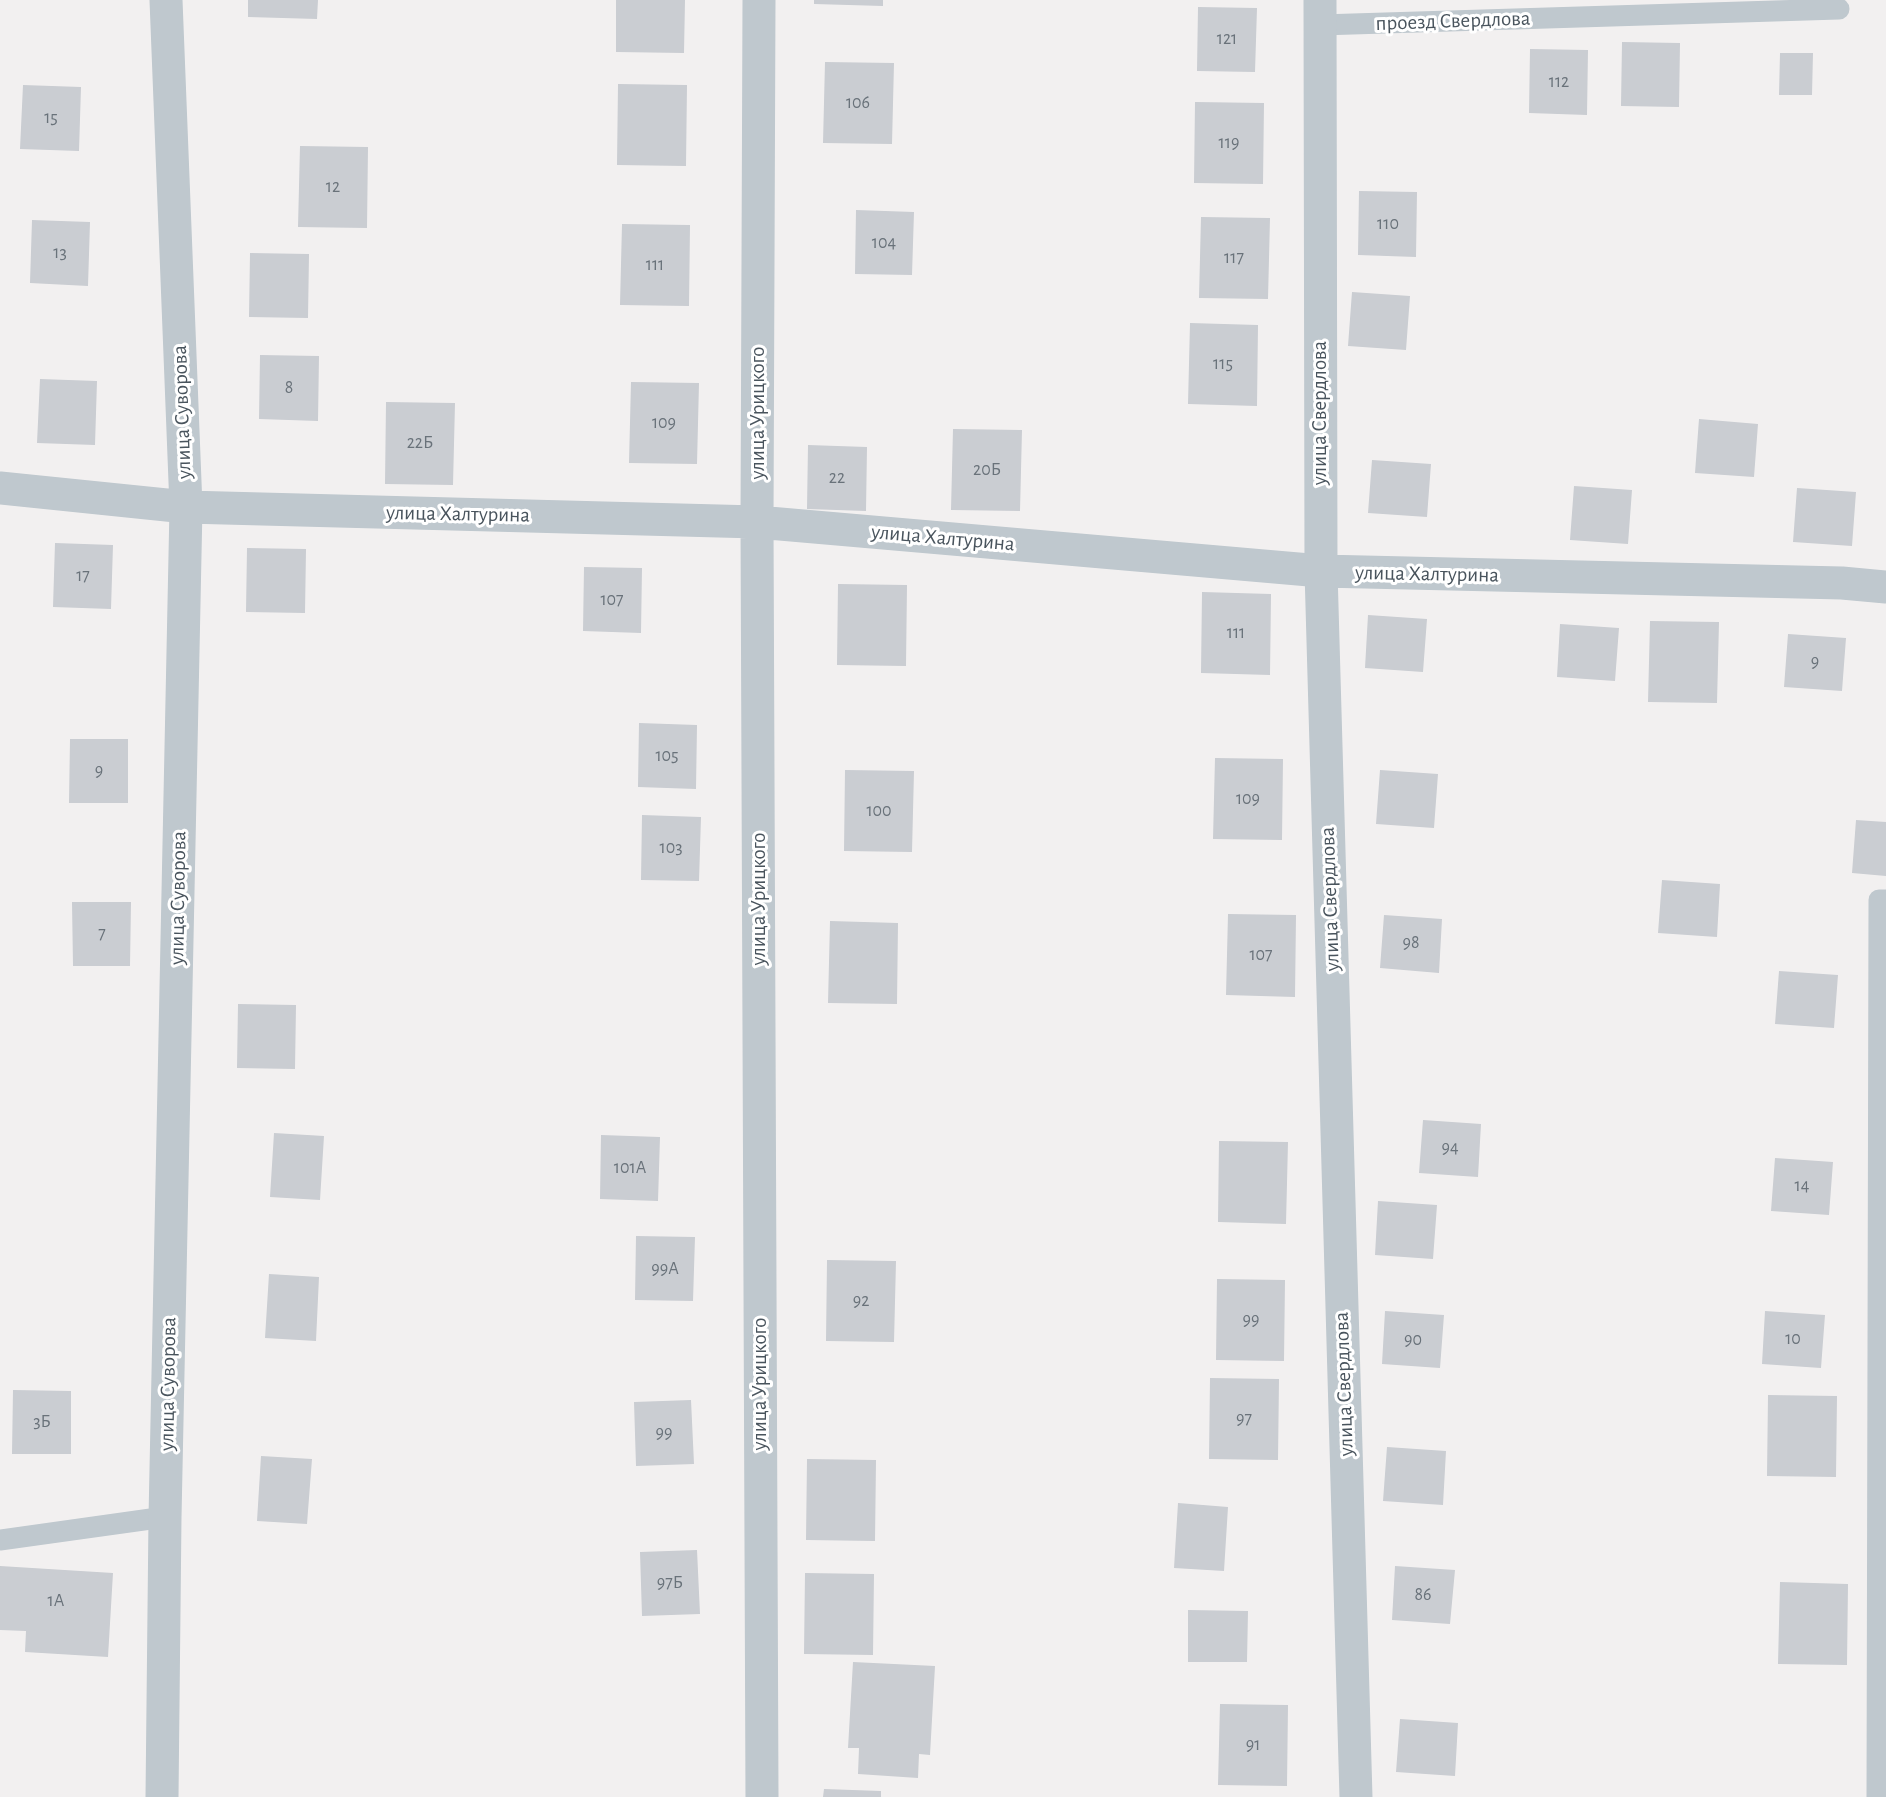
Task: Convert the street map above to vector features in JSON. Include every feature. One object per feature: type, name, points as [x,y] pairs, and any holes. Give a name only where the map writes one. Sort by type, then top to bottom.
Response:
[{"type":"street","name":"улица Суворова","points":[[162,1797],[165,1517],[186,507],[166,0]]},
{"type":"street","name":"улица Урицкого","points":[[759,0],[757,522],[762,1797]]},
{"type":"street","name":"улица Свердлова","points":[[1320,13],[1321,572],[1356,1797]]},
{"type":"street","name":"улица Халтурина","points":[[0,488],[186,507],[757,522],[1321,572],[1842,583],[1886,587]]},
{"type":"lane","name":"проезд Свердлова","points":[[1320,13],[1839,9]]},
{"type":"lane","points":[[1877,1797],[1879,900],[1886,900]]},
{"type":"lane","points":[[0,1540],[165,1517]]},
{"type":"building","points":[[248,0],[318,0],[317,19],[248,17]]},
{"type":"building","points":[[616,0],[685,0],[684,53],[616,52]]},
{"type":"building","points":[[814,0],[883,0],[883,6],[814,4]]},
{"type":"building","points":[[1198,7],[1257,8],[1255,72],[1197,71]]},
{"type":"building","points":[[1622,42],[1680,43],[1679,107],[1621,106]]},
{"type":"building","points":[[1530,49],[1588,50],[1587,115],[1529,113]]},
{"type":"building","points":[[1780,53],[1813,53],[1812,95],[1779,95]]},
{"type":"building","points":[[825,62],[894,63],[892,144],[823,143]]},
{"type":"building","points":[[618,84],[687,85],[686,166],[617,165]]},
{"type":"building","points":[[23,85],[81,87],[79,151],[20,149]]},
{"type":"building","points":[[1195,102],[1264,103],[1263,184],[1194,183]]},
{"type":"building","points":[[300,146],[368,147],[367,228],[298,227]]},
{"type":"building","points":[[1359,191],[1417,192],[1416,257],[1358,255]]},
{"type":"building","points":[[856,210],[914,212],[912,275],[855,274]]},
{"type":"building","points":[[1201,217],[1270,218],[1268,299],[1199,298]]},
{"type":"building","points":[[32,220],[90,222],[88,286],[30,283]]},
{"type":"building","points":[[622,224],[690,225],[689,306],[620,305]]},
{"type":"building","points":[[250,253],[309,254],[308,318],[249,317]]},
{"type":"building","points":[[1352,292],[1410,296],[1406,350],[1348,346]]},
{"type":"building","points":[[1190,323],[1258,325],[1257,406],[1188,404]]},
{"type":"building","points":[[260,355],[319,356],[318,421],[259,419]]},
{"type":"building","points":[[40,379],[97,381],[95,445],[37,443]]},
{"type":"building","points":[[631,382],[699,383],[697,464],[629,463]]},
{"type":"building","points":[[386,402],[455,403],[453,485],[385,484]]},
{"type":"building","points":[[1699,419],[1758,424],[1754,477],[1695,473]]},
{"type":"building","points":[[953,429],[1022,430],[1020,511],[951,510]]},
{"type":"building","points":[[808,445],[867,447],[866,511],[807,509]]},
{"type":"building","points":[[1372,460],[1431,464],[1427,517],[1368,513]]},
{"type":"building","points":[[1574,486],[1632,490],[1628,544],[1570,540]]},
{"type":"building","points":[[1797,488],[1856,492],[1852,546],[1793,542]]},
{"type":"building","points":[[55,543],[113,545],[111,609],[53,607]]},
{"type":"building","points":[[247,548],[306,549],[305,613],[246,612]]},
{"type":"building","points":[[584,567],[642,568],[641,633],[583,631]]},
{"type":"building","points":[[838,584],[907,585],[906,666],[837,665]]},
{"type":"building","points":[[1202,592],[1271,594],[1270,675],[1201,673]]},
{"type":"building","points":[[1368,615],[1427,619],[1423,672],[1365,668]]},
{"type":"building","points":[[1650,621],[1719,622],[1717,703],[1648,702]]},
{"type":"building","points":[[1560,624],[1619,628],[1615,681],[1557,677]]},
{"type":"building","points":[[1788,634],[1846,638],[1842,691],[1784,687]]},
{"type":"building","points":[[639,723],[697,725],[696,789],[638,787]]},
{"type":"building","points":[[70,739],[128,739],[128,803],[69,803]]},
{"type":"building","points":[[1215,758],[1283,759],[1282,840],[1213,839]]},
{"type":"building","points":[[845,770],[914,771],[912,852],[844,851]]},
{"type":"building","points":[[1380,770],[1438,774],[1434,828],[1376,824]]},
{"type":"building","points":[[642,815],[701,817],[699,881],[641,880]]},
{"type":"building","points":[[1856,820],[1886,822],[1886,876],[1852,873]]},
{"type":"building","points":[[1662,880],[1720,884],[1717,937],[1658,933]]},
{"type":"building","points":[[72,902],[131,902],[130,966],[73,966]]},
{"type":"building","points":[[1228,914],[1296,915],[1295,997],[1226,995]]},
{"type":"building","points":[[1384,915],[1442,919],[1439,973],[1380,968]]},
{"type":"building","points":[[830,921],[898,923],[897,1004],[828,1003]]},
{"type":"building","points":[[1779,971],[1838,975],[1834,1028],[1775,1024]]},
{"type":"building","points":[[238,1004],[296,1005],[295,1069],[237,1068]]},
{"type":"building","points":[[1423,1120],[1481,1124],[1478,1177],[1419,1173]]},
{"type":"building","points":[[274,1133],[324,1136],[320,1200],[270,1197]]},
{"type":"building","points":[[601,1135],[660,1137],[658,1201],[600,1199]]},
{"type":"building","points":[[1219,1141],[1288,1142],[1286,1224],[1218,1222]]},
{"type":"building","points":[[1775,1158],[1833,1162],[1829,1215],[1771,1211]]},
{"type":"building","points":[[1378,1201],[1437,1205],[1433,1259],[1375,1255]]},
{"type":"building","points":[[636,1236],[695,1237],[693,1301],[635,1300]]},
{"type":"building","points":[[827,1260],[896,1261],[894,1342],[826,1341]]},
{"type":"building","points":[[269,1274],[319,1277],[316,1341],[265,1338]]},
{"type":"building","points":[[1217,1279],[1285,1280],[1284,1361],[1216,1360]]},
{"type":"building","points":[[1385,1311],[1444,1315],[1440,1368],[1382,1364]]},
{"type":"building","points":[[1765,1311],[1825,1315],[1821,1368],[1762,1364]]},
{"type":"building","points":[[1210,1378],[1279,1379],[1278,1460],[1209,1459]]},
{"type":"building","points":[[13,1390],[71,1391],[71,1454],[12,1454]]},
{"type":"building","points":[[1768,1395],[1837,1396],[1836,1477],[1767,1476]]},
{"type":"building","points":[[691,1400],[694,1464],[636,1466],[634,1402]]},
{"type":"building","points":[[1387,1447],[1446,1451],[1443,1505],[1383,1501]]},
{"type":"building","points":[[261,1456],[312,1459],[307,1524],[257,1521]]},
{"type":"building","points":[[807,1459],[876,1460],[875,1541],[806,1540]]},
{"type":"building","points":[[1178,1503],[1228,1507],[1224,1571],[1174,1568]]},
{"type":"building","points":[[697,1550],[700,1614],[642,1616],[640,1552]]},
{"type":"building","points":[[0,1566],[113,1573],[108,1657],[25,1652],[26,1631],[0,1630]]},
{"type":"building","points":[[1395,1566],[1455,1570],[1450,1624],[1392,1620]]},
{"type":"building","points":[[805,1573],[874,1574],[873,1655],[804,1654]]},
{"type":"building","points":[[1780,1582],[1848,1584],[1847,1665],[1778,1664]]},
{"type":"building","points":[[1188,1610],[1248,1611],[1247,1662],[1188,1662]]},
{"type":"building","points":[[853,1662],[935,1666],[930,1755],[919,1754],[918,1778],[858,1774],[859,1748],[848,1748]]},
{"type":"building","points":[[1220,1704],[1288,1705],[1287,1786],[1218,1785]]},
{"type":"building","points":[[1400,1719],[1458,1723],[1455,1776],[1396,1772]]},
{"type":"building","points":[[824,1789],[881,1791],[881,1797],[823,1797]]}]
